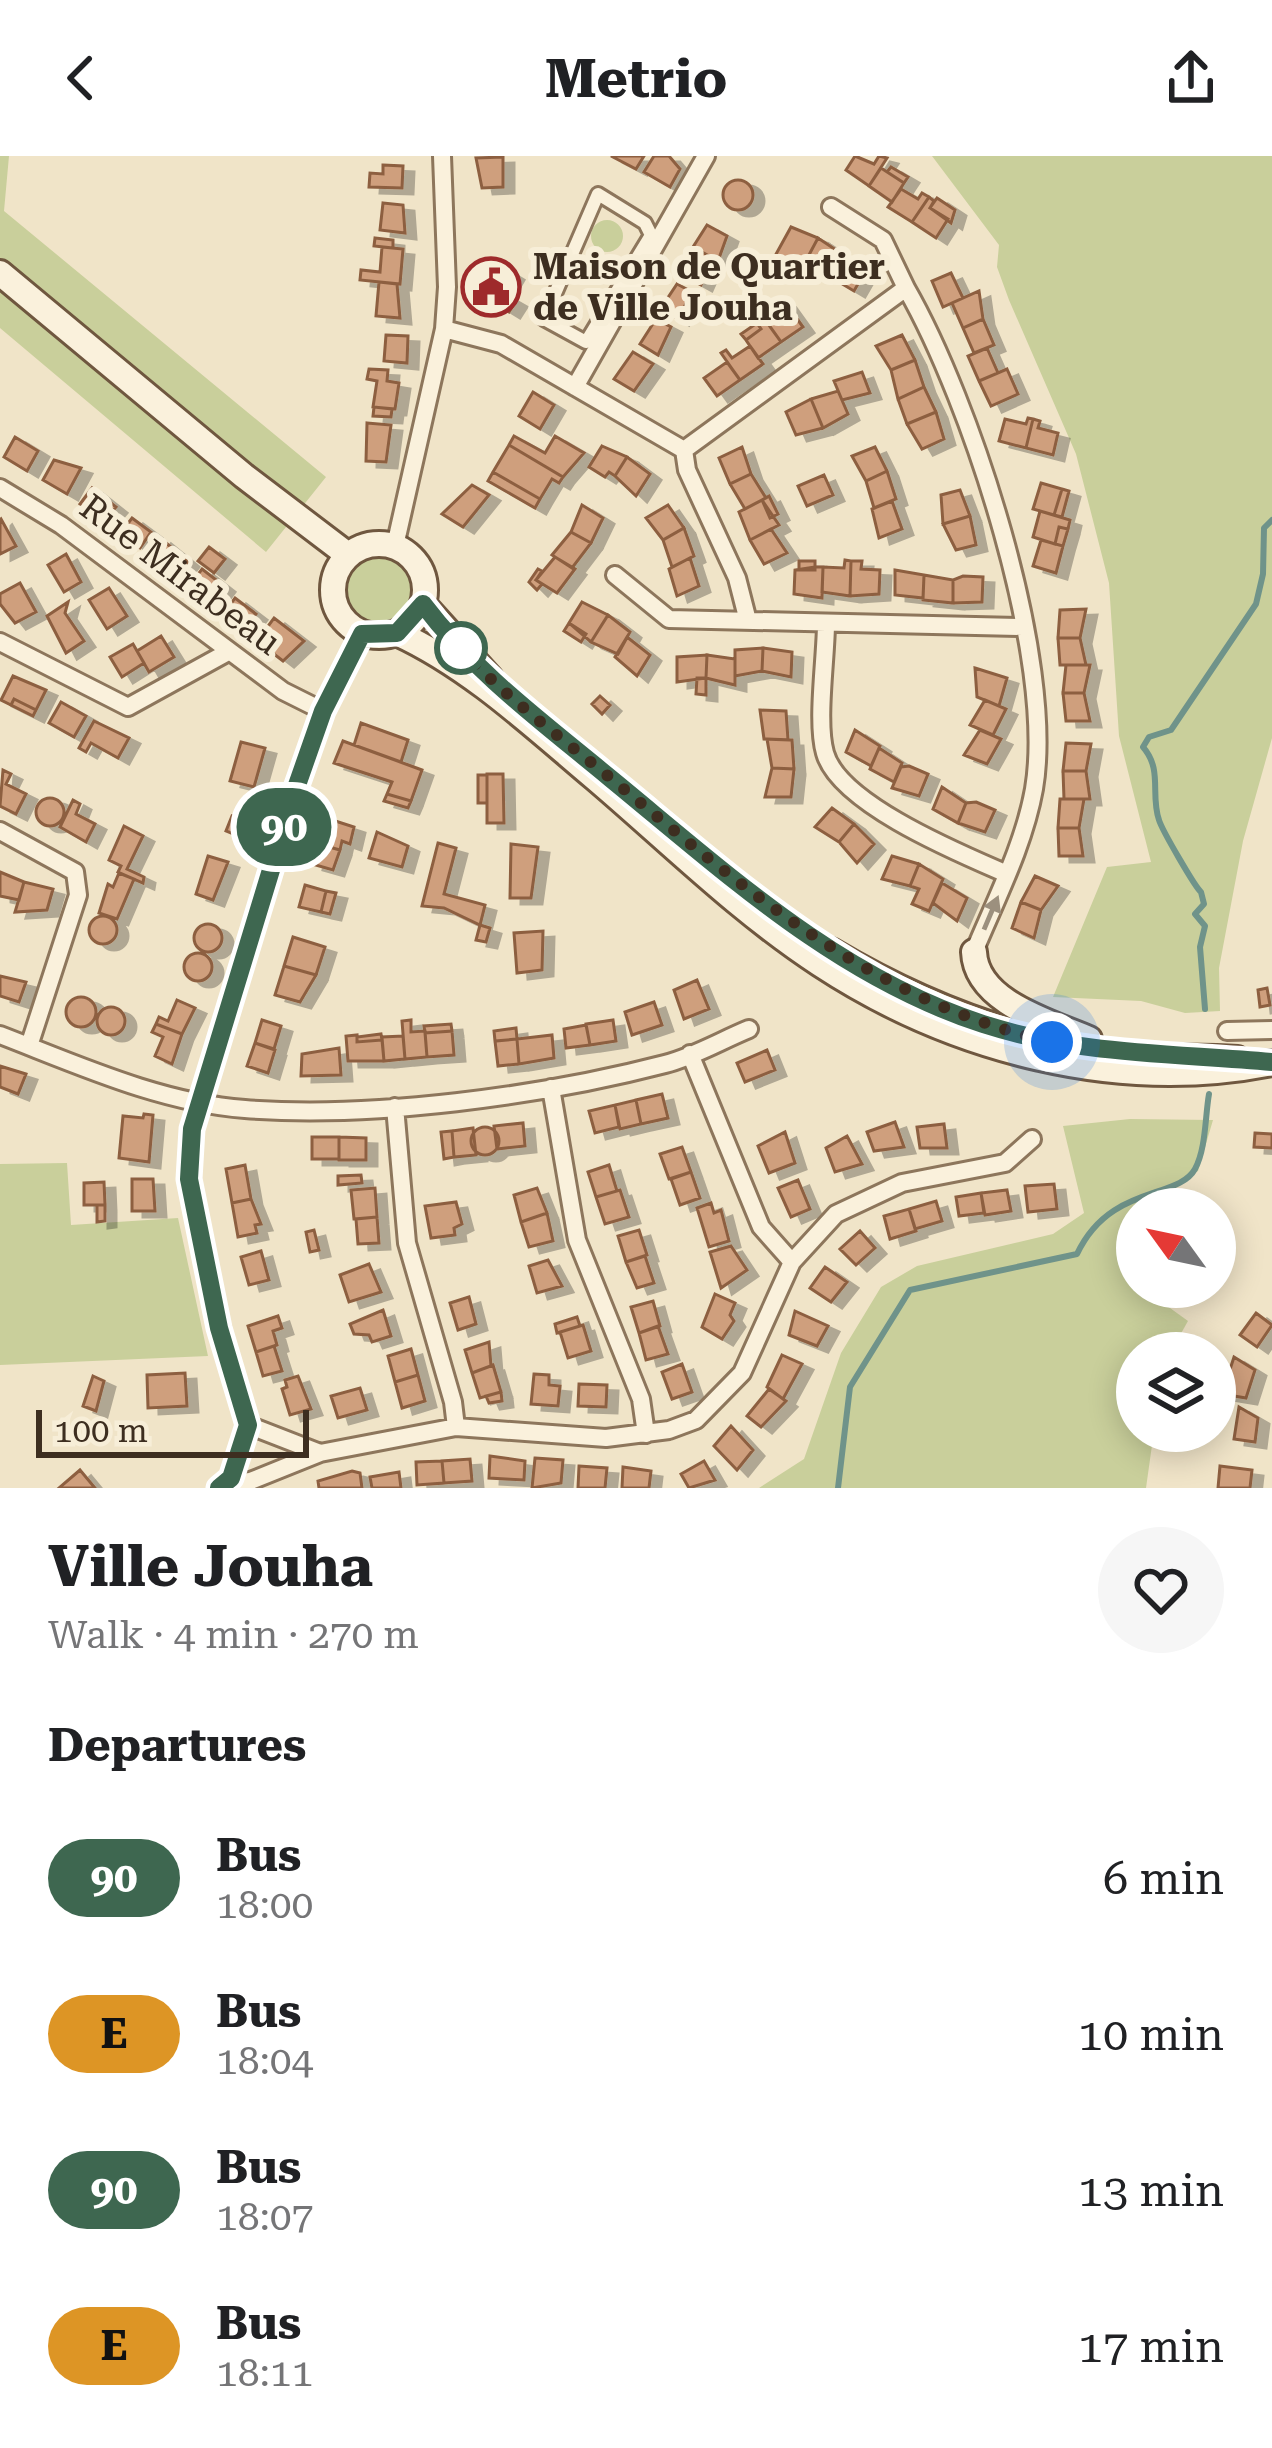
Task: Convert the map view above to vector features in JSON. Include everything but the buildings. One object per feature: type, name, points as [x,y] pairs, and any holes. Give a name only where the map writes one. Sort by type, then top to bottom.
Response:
[{"type":"main road","points":[[0,273],[244,476],[348,555]]},
{"type":"main road","points":[[1217,1065],[1130,1055],[981,1023],[901,990],[830,951],[719,868],[481,670],[423,604],[421,569],[395,546],[370,544],[348,555],[332,592],[341,617],[362,634],[397,633],[522,716],[780,935],[886,1003],[969,1038],[1075,1065],[1127,1072],[1272,1062]]},
{"type":"main road","points":[[397,633],[423,604]]},
{"type":"main road","points":[[974,952],[982,981],[1006,1001],[1130,1055]]},
{"type":"street","points":[[395,546],[427,424],[444,329],[448,286],[442,156]]},
{"type":"street","points":[[575,387],[706,156]]},
{"type":"street","points":[[598,194],[645,224],[651,235],[586,342],[544,319],[598,194]]},
{"type":"street","points":[[831,207],[883,240],[950,378],[980,460],[1038,709],[1035,785],[1007,874],[974,952]]},
{"type":"street","points":[[684,450],[906,288]]},
{"type":"street","points":[[444,329],[501,344],[684,450]]},
{"type":"street","points":[[684,450],[687,470],[737,578],[748,621]]},
{"type":"street","name":"Rue Mirabeau","points":[[0,488],[61,525],[283,691],[323,711]]},
{"type":"street","points":[[615,575],[669,619],[1022,627]]},
{"type":"street","points":[[826,623],[824,752],[839,778],[895,819],[1007,874]]},
{"type":"street","points":[[362,634],[323,711],[200,1100],[189,1179],[219,1328],[248,1425],[225,1483],[248,1482],[320,1454],[456,1427],[606,1438],[646,1434],[697,1420],[742,1373],[792,1262],[836,1214],[868,1195],[1005,1163],[1032,1139]]},
{"type":"street","points":[[0,642],[128,707],[228,652]]},
{"type":"street","points":[[0,831],[75,872],[78,895],[29,1046]]},
{"type":"street","points":[[0,1035],[162,1094],[243,1109],[394,1106],[551,1088],[670,1063],[749,1029]]},
{"type":"street","points":[[1227,1030],[1272,1030]]},
{"type":"street","points":[[690,1054],[761,1227],[792,1262]]},
{"type":"street","points":[[551,1088],[577,1240],[641,1399],[646,1434]]},
{"type":"street","points":[[394,1106],[407,1244],[456,1427]]},
{"type":"street","points":[[248,1425],[320,1454]]},
{"type":"green space","points":[[0,156],[9,156],[4,211],[326,477],[266,552],[0,328]]},
{"type":"green space","points":[[932,156],[1272,156],[1272,738],[1243,841],[1219,968],[1220,1011],[1185,1013],[1141,1001],[1053,997],[1107,867],[1151,862],[1119,736],[1109,583],[1076,454],[1009,300],[997,267],[999,245]]},
{"type":"green space","points":[[607,220],[618,225],[623,236],[618,247],[607,252],[596,247],[591,236],[596,225]]},
{"type":"green space","points":[[379,555],[404,565],[414,590],[404,615],[379,625],[354,615],[344,590],[354,565]]},
{"type":"green space","points":[[1130,1119],[1213,1120],[1198,1171],[1170,1188],[1116,1188],[1116,1308],[1170,1308],[1188,1321],[1182,1332],[1116,1332],[1116,1452],[1151,1452],[1146,1488],[759,1488],[804,1459],[841,1353],[881,1287],[917,1266],[1053,1234],[1084,1213],[1063,1126]]},
{"type":"green space","points":[[67,1163],[71,1225],[178,1218],[208,1356],[0,1365],[0,1164]]},
{"type":"waterway","points":[[1205,1009],[1200,947],[1205,926],[1195,914],[1204,904],[1159,820],[1153,764],[1143,747],[1149,737],[1171,730],[1256,604],[1263,574],[1264,528],[1272,520]]},
{"type":"waterway","points":[[838,1488],[850,1387],[910,1290],[1077,1254],[1107,1216],[1174,1186],[1195,1169],[1209,1094]]},
{"type":"bus line","name":"90","points":[[219,1488],[231,1478],[248,1425],[219,1328],[189,1179],[192,1129],[323,711],[362,634],[397,633],[423,604],[481,670],[527,710],[747,890],[861,970],[942,1008],[1025,1036],[1130,1055],[1272,1062]]},
{"type":"place","name":"Maison de Quartier de Ville Jouha","points":[[491,287]]},
{"type":"route","points":[[461,648],[458,645],[527,710],[719,868],[830,951],[942,1008],[1052,1042]]}]
